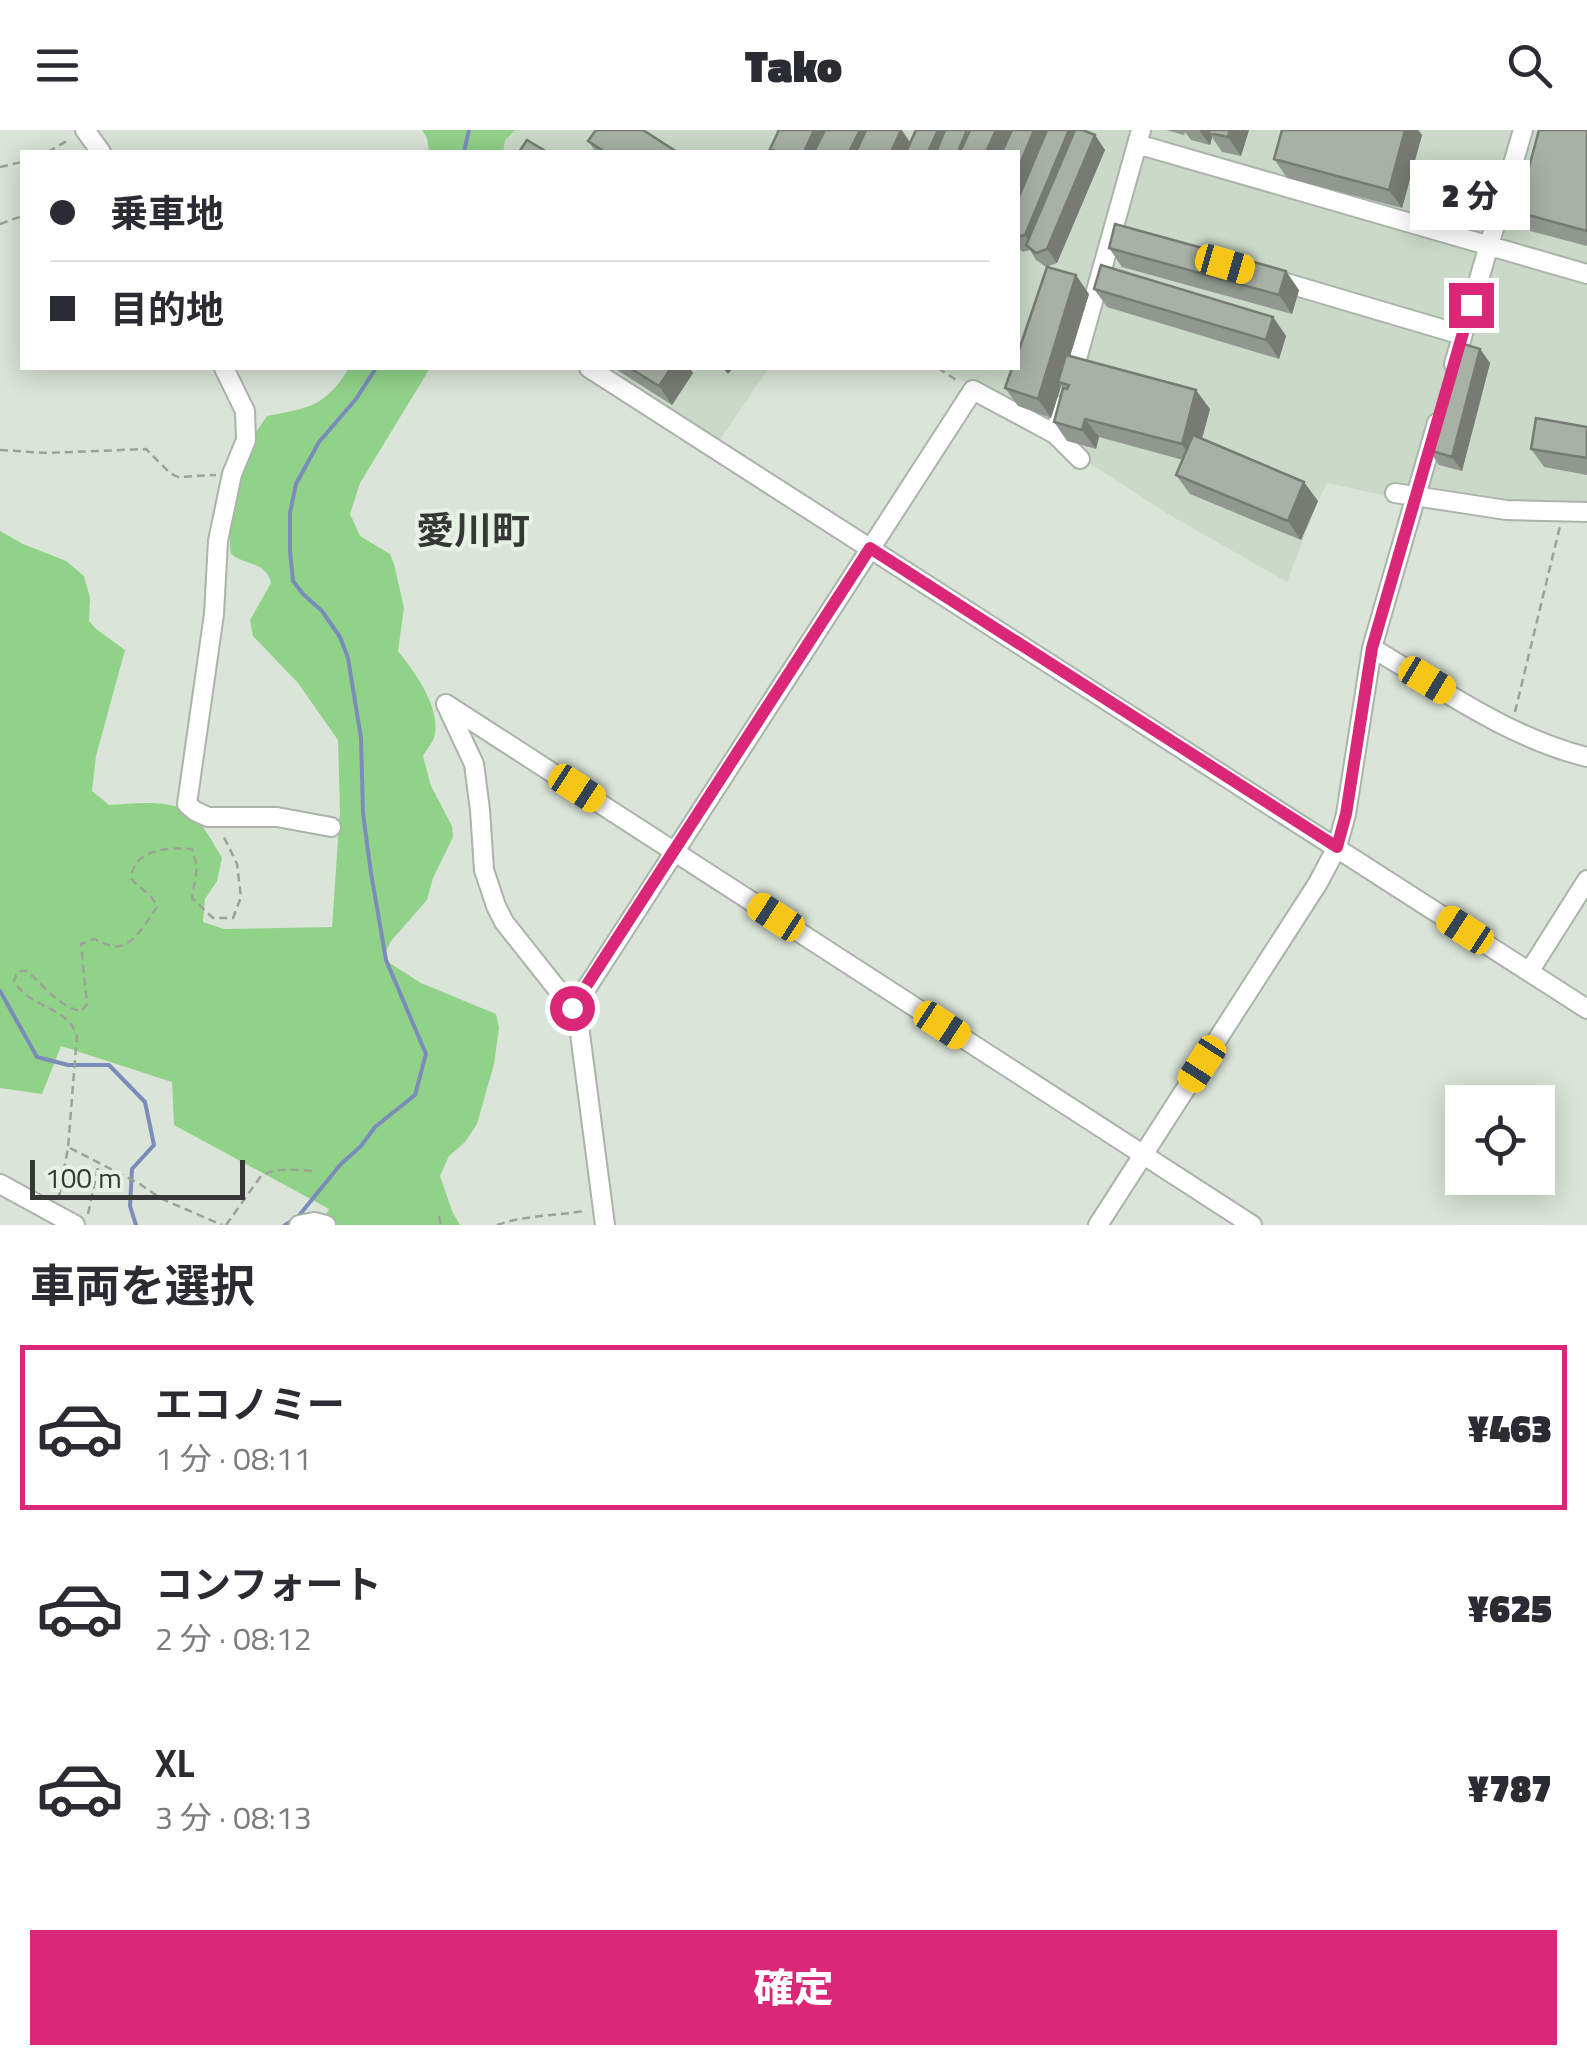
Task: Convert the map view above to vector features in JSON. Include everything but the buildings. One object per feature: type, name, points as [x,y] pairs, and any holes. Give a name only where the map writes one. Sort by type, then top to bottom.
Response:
[{"type":"street","points":[[1098,1225],[1318,883],[1337,847],[1346,814],[1372,648],[1523,130]]},
{"type":"street","points":[[1055,434],[1140,137],[1587,274]]},
{"type":"street","points":[[1114,232],[1132,237]]},
{"type":"street","points":[[1262,276],[1462,335]]},
{"type":"street","points":[[225,370],[244,411],[246,440],[232,474],[218,541],[214,614],[187,804],[208,817],[277,816],[331,827]]},
{"type":"street","points":[[592,370],[1587,1009]]},
{"type":"street","points":[[572,1008],[973,390],[1055,434],[1080,459]]},
{"type":"street","points":[[1395,494],[1506,510],[1587,512]]},
{"type":"street","points":[[1372,648],[1511,728],[1587,757]]},
{"type":"street","points":[[605,1225],[578,1018],[496,906],[484,870],[474,764],[446,704],[1252,1225]]},
{"type":"street","points":[[1528,972],[1587,880]]},
{"type":"street","points":[[0,1184],[80,1224]]},
{"type":"street","points":[[299,1225],[326,1225]]},
{"type":"path","points":[[51,150],[67,141]]},
{"type":"path","points":[[941,370],[973,390]]},
{"type":"path","points":[[0,450],[46,453],[146,449],[178,476],[232,474]]},
{"type":"path","points":[[1511,728],[1564,512]]},
{"type":"path","points":[[54,1212],[68,1148],[77,1035],[71,1021],[21,992],[14,981],[18,972],[26,971],[74,1011],[82,1011],[86,1004],[81,944],[94,939],[122,946],[130,940],[157,907],[156,901],[131,878],[132,868],[141,857],[171,847],[192,850],[197,866],[192,898],[213,918],[233,918],[242,896],[237,864],[222,833],[208,817]]},
{"type":"path","points":[[68,1148],[160,1198],[224,1225],[270,1171],[315,1171]]},
{"type":"path","points":[[80,1224],[99,1162]]},
{"type":"path","points":[[498,1225],[526,1216],[556,1216],[602,1206]]},
{"type":"path","points":[[439,1216],[442,1225]]},
{"type":"shaded area","points":[[484,130],[1587,130],[1587,508],[1406,500],[1327,483],[1287,582],[1173,517],[1092,465],[1023,409],[946,370],[1020,370],[1020,150],[478,150]]},
{"type":"shaded area","points":[[608,370],[768,370],[719,441]]},
{"type":"green space","points":[[422,130],[515,130],[505,140],[503,150],[429,150]]},
{"type":"green space","points":[[348,370],[429,370],[360,483],[350,514],[360,536],[390,554],[394,564],[404,608],[398,651],[434,712],[434,737],[423,756],[453,837],[427,900],[391,941],[386,951],[388,962],[421,983],[496,1014],[499,1028],[494,1064],[477,1124],[449,1156],[440,1176],[460,1225],[320,1225],[329,1209],[174,1125],[172,1082],[61,1046],[42,1094],[0,1088],[0,531],[66,561],[84,576],[90,598],[89,621],[125,650],[96,756],[92,791],[109,805],[171,805],[189,813],[199,823],[222,858],[217,881],[205,899],[203,922],[224,929],[332,927],[340,811],[338,740],[298,683],[253,636],[250,620],[271,583],[260,567],[231,554],[230,542],[240,478],[258,428],[267,416],[315,404]]},
{"type":"waterway","points":[[464,150],[469,130]]},
{"type":"waterway","points":[[285,1225],[297,1218],[375,1127],[415,1095],[426,1054],[386,960],[363,813],[361,738],[348,658],[340,637],[322,611],[293,581],[290,551],[290,513],[296,484],[319,442],[375,370]]},
{"type":"waterway","points":[[0,991],[37,1057],[68,1065],[109,1065],[145,1102],[154,1145],[132,1169],[130,1206],[136,1225]]},
{"type":"district","name":"愛川町","points":[[473,530]]},
{"type":"route","points":[[572,1008],[870,548],[1337,847],[1346,814],[1372,648],[1471,305]]}]
